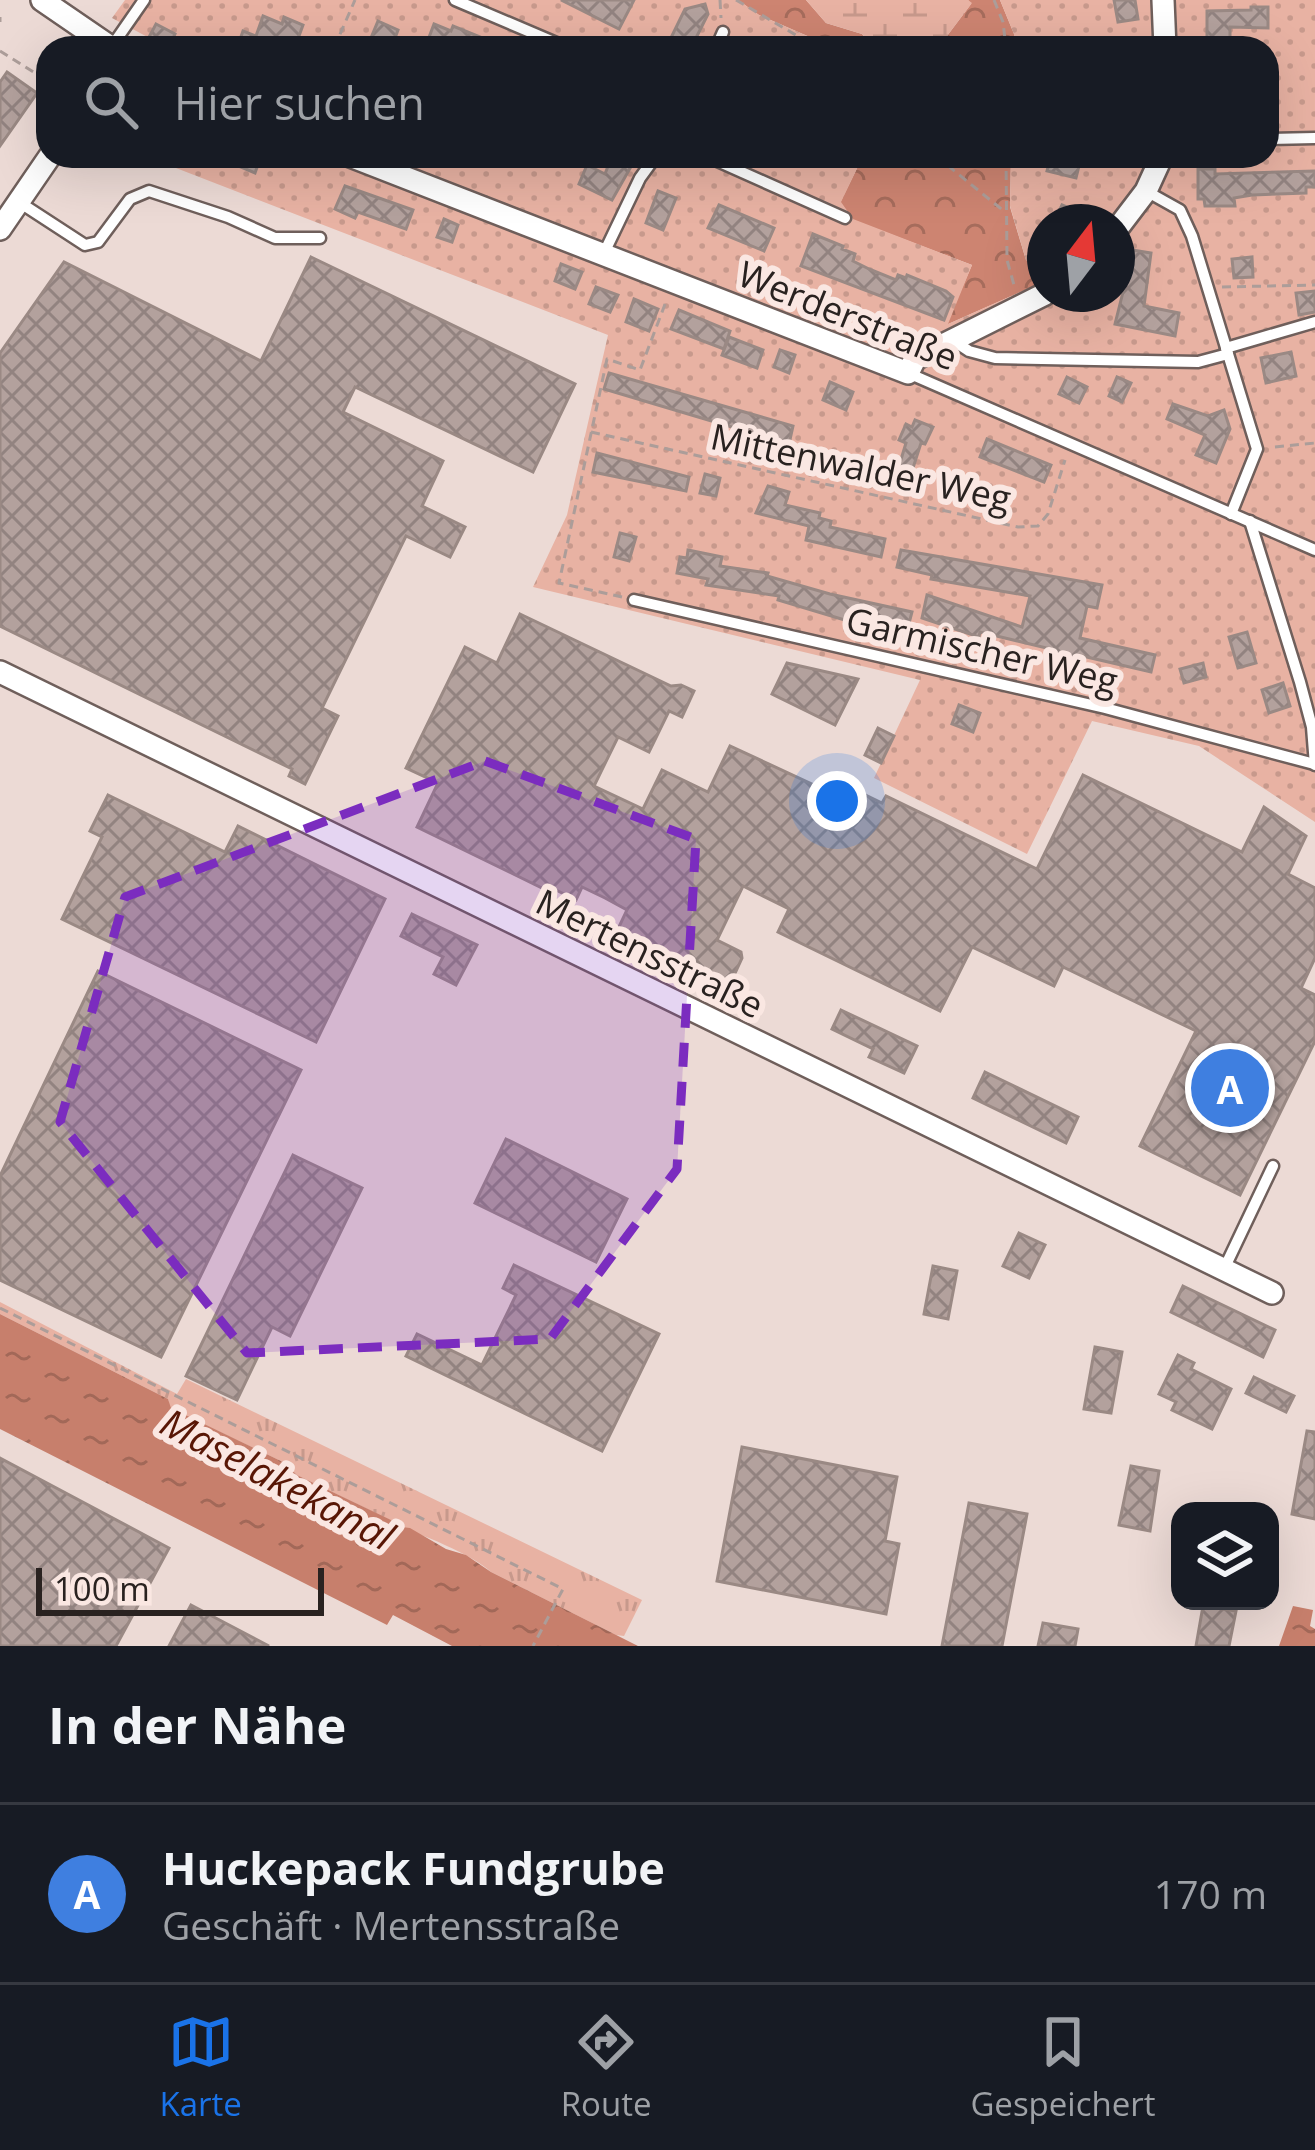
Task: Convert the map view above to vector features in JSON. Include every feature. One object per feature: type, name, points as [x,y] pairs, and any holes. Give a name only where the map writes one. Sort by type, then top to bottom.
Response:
[{"type":"street","points":[[42,0],[96,36]]},
{"type":"street","points":[[1162,0],[1164,36]]},
{"type":"street","points":[[0,229],[42,168]]},
{"type":"street","name":"Werderstraße","points":[[381,168],[908,373]]},
{"type":"street","points":[[1135,205],[1157,168]]},
{"type":"street","points":[[908,373],[915,359],[1027,304]]},
{"type":"street","name":"Mertensstraße","points":[[0,672],[1272,1293]]},
{"type":"lane","points":[[119,36],[144,0]]},
{"type":"lane","points":[[454,0],[540,36]]},
{"type":"lane","points":[[721,36],[723,32]]},
{"type":"lane","points":[[1279,139],[1315,138]]},
{"type":"lane","points":[[604,253],[647,168]]},
{"type":"lane","points":[[733,168],[845,218]]},
{"type":"lane","points":[[19,202],[85,245],[98,242],[130,199],[149,191],[275,238],[320,238]]},
{"type":"lane","points":[[1146,191],[1180,210],[1257,449],[1231,514]]},
{"type":"lane","points":[[954,340],[969,351],[995,358],[1198,362],[1315,322]]},
{"type":"lane","name":"Werderstraße","points":[[908,373],[1315,550]]},
{"type":"lane","name":"Garmischer Weg","points":[[634,600],[1105,708],[1314,765],[1312,727],[1250,521]]},
{"type":"lane","points":[[1224,1269],[1273,1166]]},
{"type":"path","points":[[340,36],[356,0]]},
{"type":"path","points":[[736,0],[798,36]]},
{"type":"path","points":[[994,0],[1005,36]]},
{"type":"path","points":[[0,51],[36,74]]},
{"type":"path","points":[[951,168],[1006,213]]},
{"type":"path","points":[[1006,168],[1007,260],[1021,307]]},
{"type":"path","points":[[634,600],[559,583],[607,359],[644,371],[673,280]]},
{"type":"path","points":[[1208,287],[1315,285]]},
{"type":"path","name":"Mittenwalder Weg","points":[[590,432],[1018,526],[1038,526],[1048,514],[1070,446]]},
{"type":"path","points":[[1257,449],[1315,443]]},
{"type":"path","points":[[0,1308],[563,1589],[533,1646]]},
{"type":"highlighted area","points":[[485,761],[696,839],[677,1169],[550,1339],[247,1353],[60,1122],[125,897]]},
{"type":"green space","points":[[125,0],[738,0],[759,15],[807,36],[146,36],[112,18]]},
{"type":"green space","points":[[738,0],[806,0],[826,23],[864,36],[807,36],[759,15]]},
{"type":"green space","points":[[806,0],[972,3],[947,36],[864,36],[826,23]]},
{"type":"green space","points":[[968,0],[1000,0],[1014,36],[947,36],[971,4]]},
{"type":"green space","points":[[1000,0],[1315,0],[1315,822],[1199,746],[1092,721],[1027,854],[874,778],[920,680],[533,587],[567,515],[608,335],[176,168],[857,168],[841,202],[853,219],[972,265],[948,324],[1027,289],[1027,312],[1135,312],[1135,204],[1027,204],[1027,260],[1010,206],[1011,168],[1279,168],[1279,36],[1014,36]]},
{"type":"green space","points":[[857,168],[1011,168],[1010,207],[1027,260],[1027,289],[946,325],[972,265],[853,220],[840,203]]},
{"type":"green space","points":[[0,1302],[177,1394],[186,1379],[642,1600],[624,1636],[616,1635],[170,1408],[168,1399],[0,1314]]},
{"type":"water","name":"Maselakekanal","points":[[0,1314],[168,1399],[171,1408],[285,1463],[297,1475],[391,1520],[394,1526],[410,1528],[466,1555],[638,1646],[452,1646],[393,1615],[387,1625],[0,1429]]},
{"type":"water","points":[[1293,1606],[1313,1610],[1310,1626],[1315,1629],[1315,1646],[1279,1646]]},
{"type":"building","points":[[561,0],[634,0],[619,29]]},
{"type":"building","points":[[1114,0],[1135,0],[1138,19],[1118,22]]},
{"type":"building","points":[[705,4],[708,14],[697,36],[672,36],[685,9]]},
{"type":"building","points":[[1268,7],[1268,28],[1230,27],[1230,36],[1207,36],[1207,11]]},
{"type":"building","points":[[263,16],[282,24],[284,17],[303,25],[299,36],[256,36]]},
{"type":"building","points":[[378,21],[398,30],[396,36],[372,36]]},
{"type":"building","points":[[156,24],[175,34],[174,36],[150,36]]},
{"type":"building","points":[[434,24],[478,36],[430,36]]},
{"type":"building","points":[[7,72],[36,94],[0,146],[0,82]]},
{"type":"building","points":[[586,168],[605,174],[607,168],[630,168],[612,200],[579,184]]},
{"type":"building","points":[[1048,168],[1078,168],[1076,178]]},
{"type":"building","points":[[1198,169],[1215,169],[1215,174],[1315,171],[1315,187],[1306,187],[1306,193],[1234,198],[1235,206],[1205,206],[1204,199],[1198,199]]},
{"type":"building","points":[[345,186],[413,210],[406,229],[335,209]]},
{"type":"building","points":[[658,191],[676,198],[663,230],[646,223]]},
{"type":"building","points":[[719,205],[774,228],[764,251],[708,228]]},
{"type":"building","points":[[444,219],[458,225],[452,242],[437,237]]},
{"type":"building","points":[[813,234],[843,246],[855,254],[853,261],[869,269],[896,280],[898,275],[907,275],[946,291],[953,297],[944,320],[801,266]]},
{"type":"building","points":[[1135,250],[1151,253],[1144,306],[1179,313],[1175,336],[1115,324],[1118,312],[1135,312]]},
{"type":"building","points":[[311,257],[575,384],[533,472],[355,387],[343,412],[443,461],[422,506],[465,527],[450,557],[406,536],[322,708],[338,716],[305,784],[289,776],[292,769],[0,626],[0,353],[64,262],[261,361]]},
{"type":"building","points":[[1252,257],[1253,277],[1234,278],[1232,259]]},
{"type":"building","points":[[561,264],[582,272],[575,289],[555,281]]},
{"type":"building","points":[[596,287],[618,295],[610,312],[589,304]]},
{"type":"building","points":[[1315,291],[1315,312],[1299,315],[1296,293]]},
{"type":"building","points":[[634,299],[658,309],[649,331],[626,322]]},
{"type":"building","points":[[679,310],[730,331],[724,349],[671,329]]},
{"type":"building","points":[[729,337],[763,350],[757,368],[722,355]]},
{"type":"building","points":[[780,350],[795,355],[789,373],[774,367]]},
{"type":"building","points":[[1291,352],[1296,376],[1266,383],[1261,358]]},
{"type":"building","points":[[609,373],[793,426],[789,444],[604,389]]},
{"type":"building","points":[[1067,377],[1087,387],[1079,403],[1059,394]]},
{"type":"building","points":[[1117,377],[1131,383],[1122,402],[1109,396]]},
{"type":"building","points":[[830,382],[853,392],[846,410],[823,400]]},
{"type":"building","points":[[1173,404],[1208,416],[1224,410],[1230,429],[1216,463],[1196,455],[1205,435],[1167,419]]},
{"type":"building","points":[[915,420],[933,427],[925,444],[921,443],[905,493],[892,489],[906,443],[899,440],[906,424],[912,427]]},
{"type":"building","points":[[987,439],[1051,465],[1044,482],[980,457]]},
{"type":"building","points":[[597,453],[689,477],[686,491],[593,472]]},
{"type":"building","points":[[705,474],[720,478],[716,496],[700,493]]},
{"type":"building","points":[[768,486],[789,492],[785,505],[820,513],[819,518],[831,521],[830,527],[885,539],[881,557],[806,540],[809,526],[756,513]]},
{"type":"building","points":[[620,533],[636,537],[629,561],[614,557]]},
{"type":"building","points":[[688,550],[722,557],[720,566],[768,573],[830,594],[912,612],[907,631],[848,621],[778,600],[779,596],[706,585],[708,579],[677,573],[680,557],[687,558]]},
{"type":"building","points":[[901,550],[1102,585],[1097,608],[1087,606],[1080,638],[1155,655],[1151,672],[1054,654],[1055,650],[980,632],[979,637],[922,618],[927,595],[1022,627],[1030,596],[931,579],[932,575],[897,567]]},
{"type":"building","points":[[520,614],[671,686],[694,691],[682,717],[669,711],[649,752],[618,737],[594,786],[643,809],[662,770],[708,792],[730,746],[840,797],[845,785],[882,803],[886,796],[1037,869],[1083,775],[1242,852],[1264,807],[1306,836],[1288,874],[1315,888],[1315,958],[1301,988],[1315,995],[1315,1041],[1240,1195],[1140,1146],[1196,1031],[1063,967],[1054,986],[972,947],[940,1011],[778,932],[789,909],[743,886],[717,940],[741,952],[731,982],[617,931],[627,910],[605,898],[582,887],[576,900],[546,885],[544,889],[417,827],[438,783],[406,768],[465,647],[497,663]]},
{"type":"building","points":[[1247,632],[1256,663],[1238,668],[1229,637]]},
{"type":"building","points":[[787,663],[858,679],[835,725],[772,694]]},
{"type":"building","points":[[1203,663],[1206,677],[1184,683],[1180,669]]},
{"type":"building","points":[[1283,683],[1290,706],[1269,713],[1262,690]]},
{"type":"building","points":[[959,705],[980,713],[973,732],[952,724]]},
{"type":"building","points":[[878,728],[894,736],[881,763],[865,755]]},
{"type":"building","points":[[108,795],[225,852],[238,826],[385,899],[316,1042],[62,919],[102,837],[90,831]]},
{"type":"building","points":[[412,914],[477,945],[456,985],[434,974],[443,957],[401,936]]},
{"type":"building","points":[[98,971],[301,1070],[161,1357],[0,1280],[0,1176]]},
{"type":"building","points":[[841,1010],[917,1046],[904,1073],[869,1057],[873,1049],[832,1029]]},
{"type":"building","points":[[985,1072],[1078,1117],[1066,1143],[973,1098]]},
{"type":"building","points":[[506,1139],[627,1199],[596,1262],[475,1203]]},
{"type":"building","points":[[293,1155],[362,1188],[290,1336],[272,1327],[237,1400],[186,1376]]},
{"type":"building","points":[[1019,1233],[1045,1245],[1029,1278],[1003,1266]]},
{"type":"building","points":[[514,1265],[659,1334],[602,1451],[406,1356],[417,1334],[482,1365],[516,1295],[503,1288]]},
{"type":"building","points":[[933,1266],[957,1271],[948,1319],[924,1314]]},
{"type":"building","points":[[1183,1286],[1275,1330],[1263,1357],[1171,1312]]},
{"type":"building","points":[[1095,1347],[1122,1352],[1111,1413],[1084,1409]]},
{"type":"building","points":[[1178,1355],[1194,1363],[1191,1369],[1231,1389],[1212,1429],[1172,1410],[1176,1402],[1159,1394]]},
{"type":"building","points":[[1254,1377],[1294,1396],[1286,1412],[1246,1393]]},
{"type":"building","points":[[1307,1431],[1315,1432],[1315,1519],[1292,1514]]},
{"type":"building","points":[[742,1447],[897,1477],[885,1541],[899,1544],[886,1614],[717,1581]]},
{"type":"building","points":[[0,1458],[169,1548],[116,1646],[0,1646]]},
{"type":"building","points":[[1131,1466],[1159,1471],[1150,1531],[1119,1525]]},
{"type":"building","points":[[969,1503],[1027,1514],[1002,1646],[942,1646]]},
{"type":"building","points":[[191,1605],[269,1646],[169,1646]]},
{"type":"building","points":[[1202,1610],[1236,1611],[1229,1646],[1196,1646]]},
{"type":"building","points":[[1043,1623],[1078,1629],[1075,1646],[1038,1646]]},
{"type":"place","name":"Huckepack Fundgrube","points":[[1230,1088]]}]
